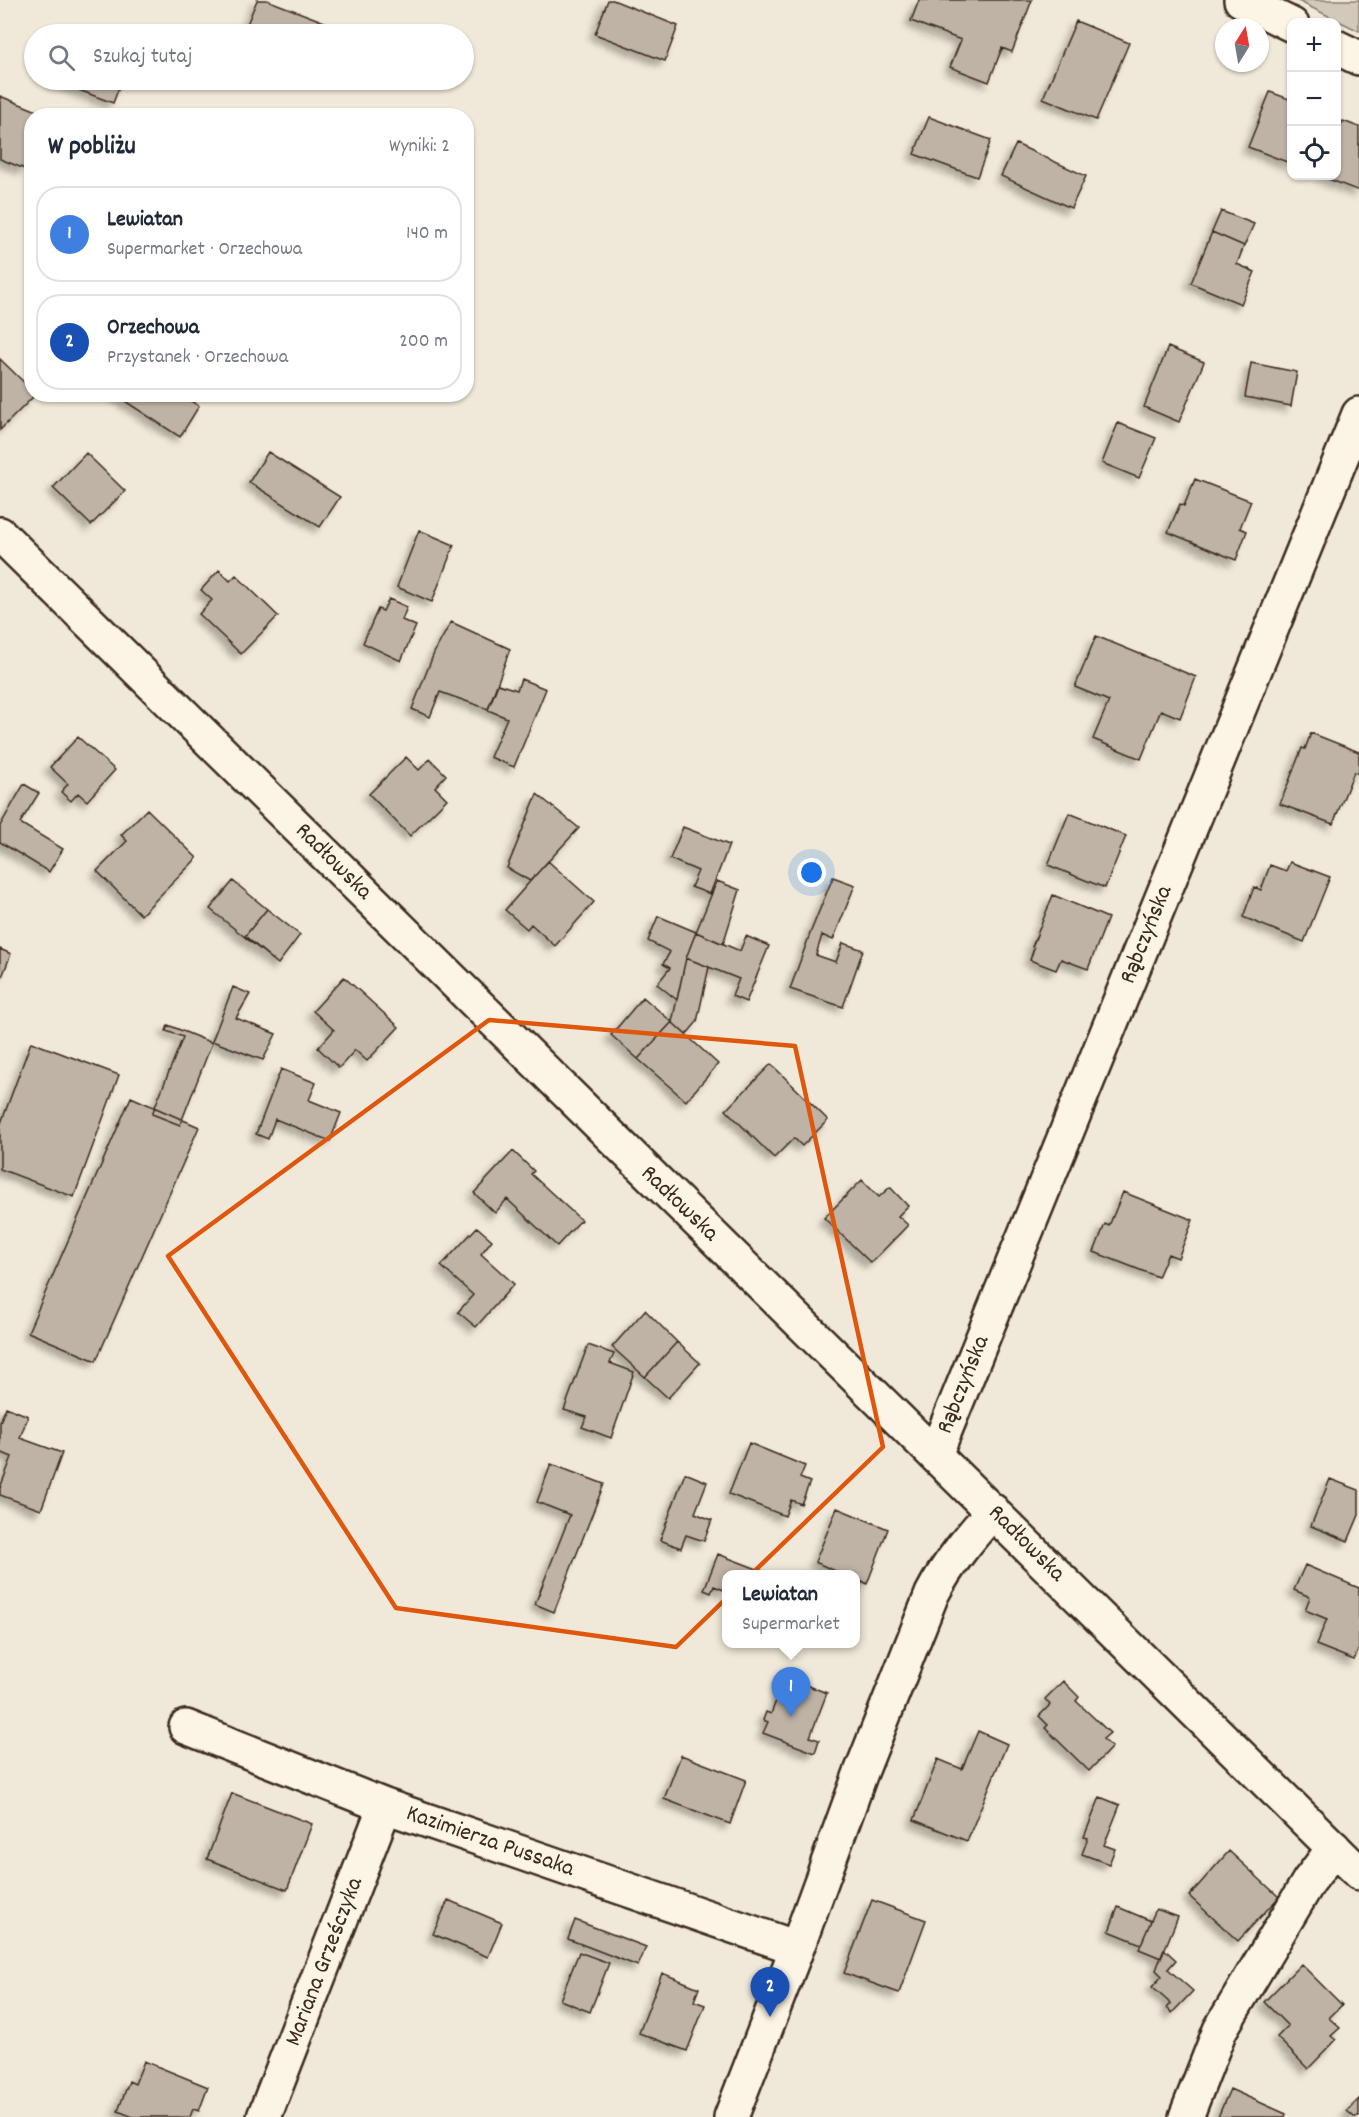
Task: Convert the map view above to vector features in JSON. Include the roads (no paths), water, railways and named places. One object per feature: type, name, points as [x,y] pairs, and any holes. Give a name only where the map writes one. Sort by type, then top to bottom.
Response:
[{"type":"street","points":[[1240,0],[1287,23]]},
{"type":"street","points":[[1341,49],[1359,58]]},
{"type":"street","name":"Rąbczyńska","points":[[935,1455],[1359,414]]},
{"type":"street","name":"Radłowska","points":[[0,534],[1359,1873]]},
{"type":"street","points":[[731,2117],[797,1948],[860,1775],[932,1594],[942,1574],[993,1511]]},
{"type":"street","name":"Kazimierza Pussaka","points":[[186,1727],[385,1806],[797,1948]]},
{"type":"street","name":"Mariana Grześczyka","points":[[264,2117],[385,1806]]},
{"type":"street","points":[[1186,2117],[1220,2030],[1309,1881],[1334,1848]]},
{"type":"place","name":"Lewiatan","points":[[791,1717]]},
{"type":"place","name":"Orzechowa","points":[[770,2017]]}]
